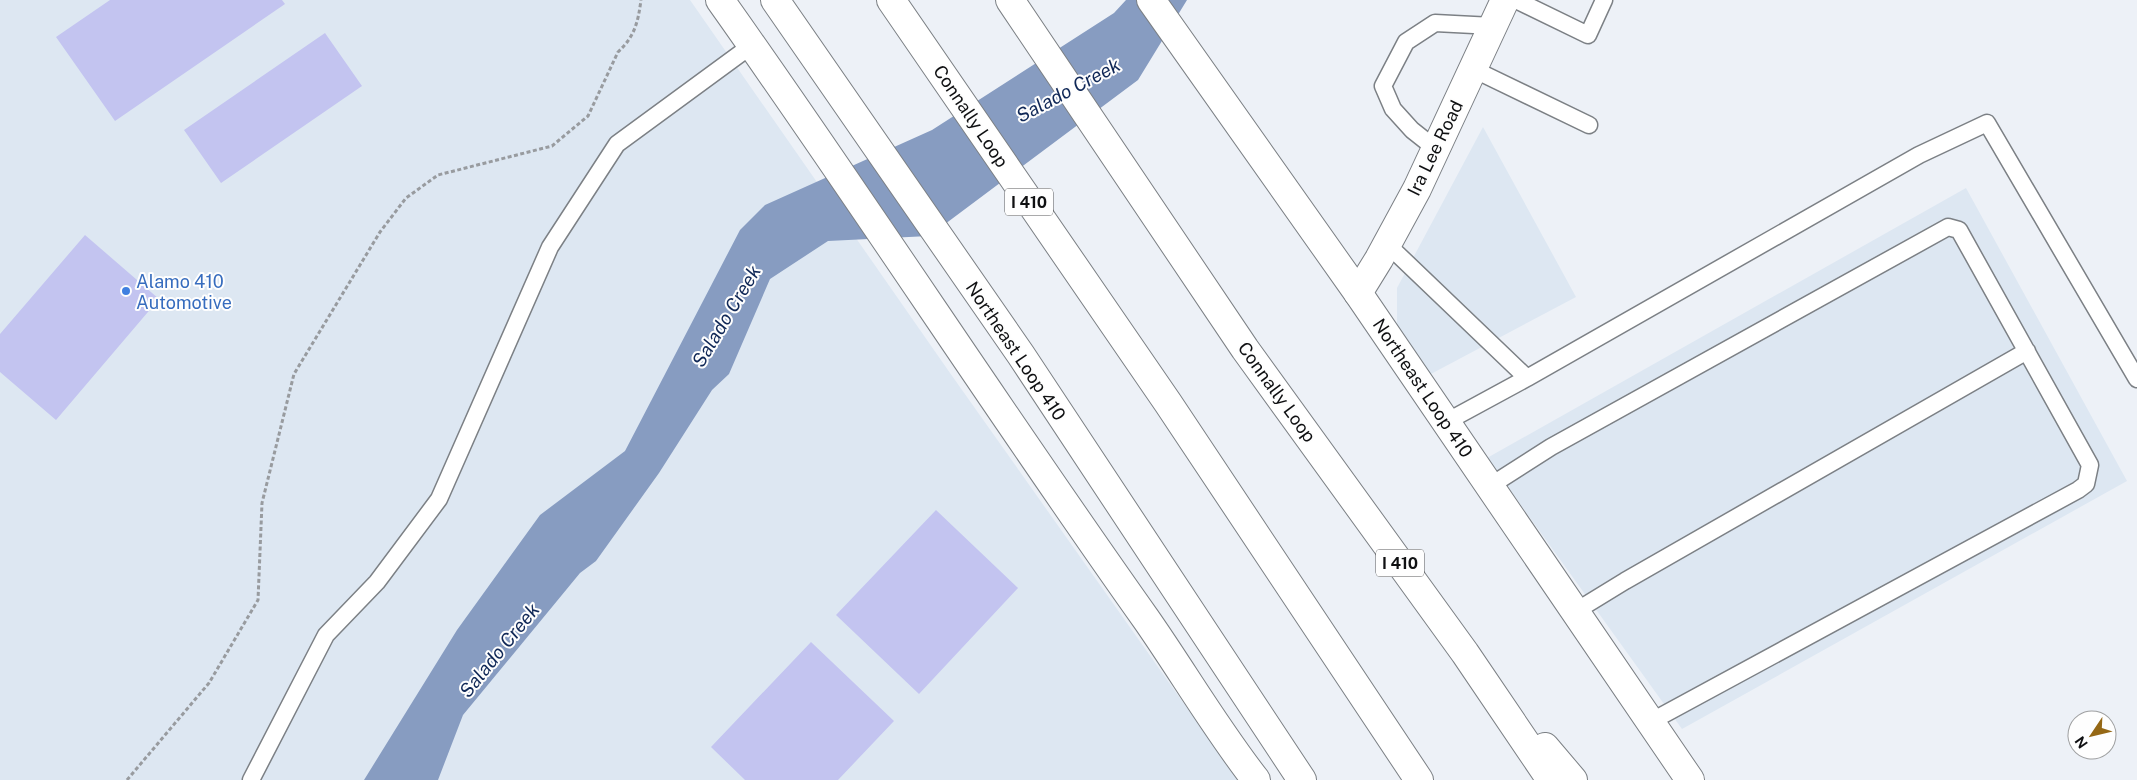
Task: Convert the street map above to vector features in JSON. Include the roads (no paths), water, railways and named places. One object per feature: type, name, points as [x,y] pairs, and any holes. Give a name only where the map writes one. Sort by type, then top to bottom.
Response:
[{"type":"main road","points":[[720,0],[827,153],[1056,491],[1182,670],[1230,747],[1256,780]]},
{"type":"main road","name":"Northeast Loop 410","points":[[775,0],[1021,355],[1120,508],[1302,780]]},
{"type":"main road","name":"Connally Loop","points":[[891,0],[1168,403],[1419,780]]},
{"type":"main road","name":"Connally Loop","points":[[1010,0],[1245,349],[1465,652],[1551,780]]},
{"type":"main road","name":"Northeast Loop 410","points":[[1151,0],[1358,293],[1690,780]]},
{"type":"main road","name":"Ira Lee Road","points":[[1358,293],[1387,244],[1436,149],[1505,0]]},
{"type":"main road","points":[[1465,652],[1573,780]]},
{"type":"lane","points":[[1516,0],[1588,35],[1604,0]]},
{"type":"lane","points":[[1436,149],[1412,130],[1393,109],[1383,86],[1406,42],[1435,23],[1493,26]]},
{"type":"lane","points":[[251,780],[326,635],[377,582],[439,499],[550,247],[616,144],[752,45]]},
{"type":"lane","points":[[1473,69],[1589,125]]},
{"type":"lane","points":[[1446,422],[1920,155],[1987,124],[2137,380]]},
{"type":"lane","points":[[1490,486],[1551,447],[1948,227],[1959,230],[2090,465],[2086,484],[1650,722]]},
{"type":"lane","points":[[1387,244],[1527,378]]},
{"type":"lane","points":[[1576,611],[1625,581],[2028,352]]},
{"type":"water","name":"Salado Creek","points":[[1126,0],[1187,0],[1138,80],[929,236],[828,241],[770,279],[729,374],[712,390],[659,473],[596,561],[580,573],[463,715],[438,780],[364,780],[457,630],[540,515],[625,451],[740,230],[765,205],[932,130],[1114,13]]},
{"type":"place","name":"Alamo 410 Automotive","points":[[126,291]]}]
